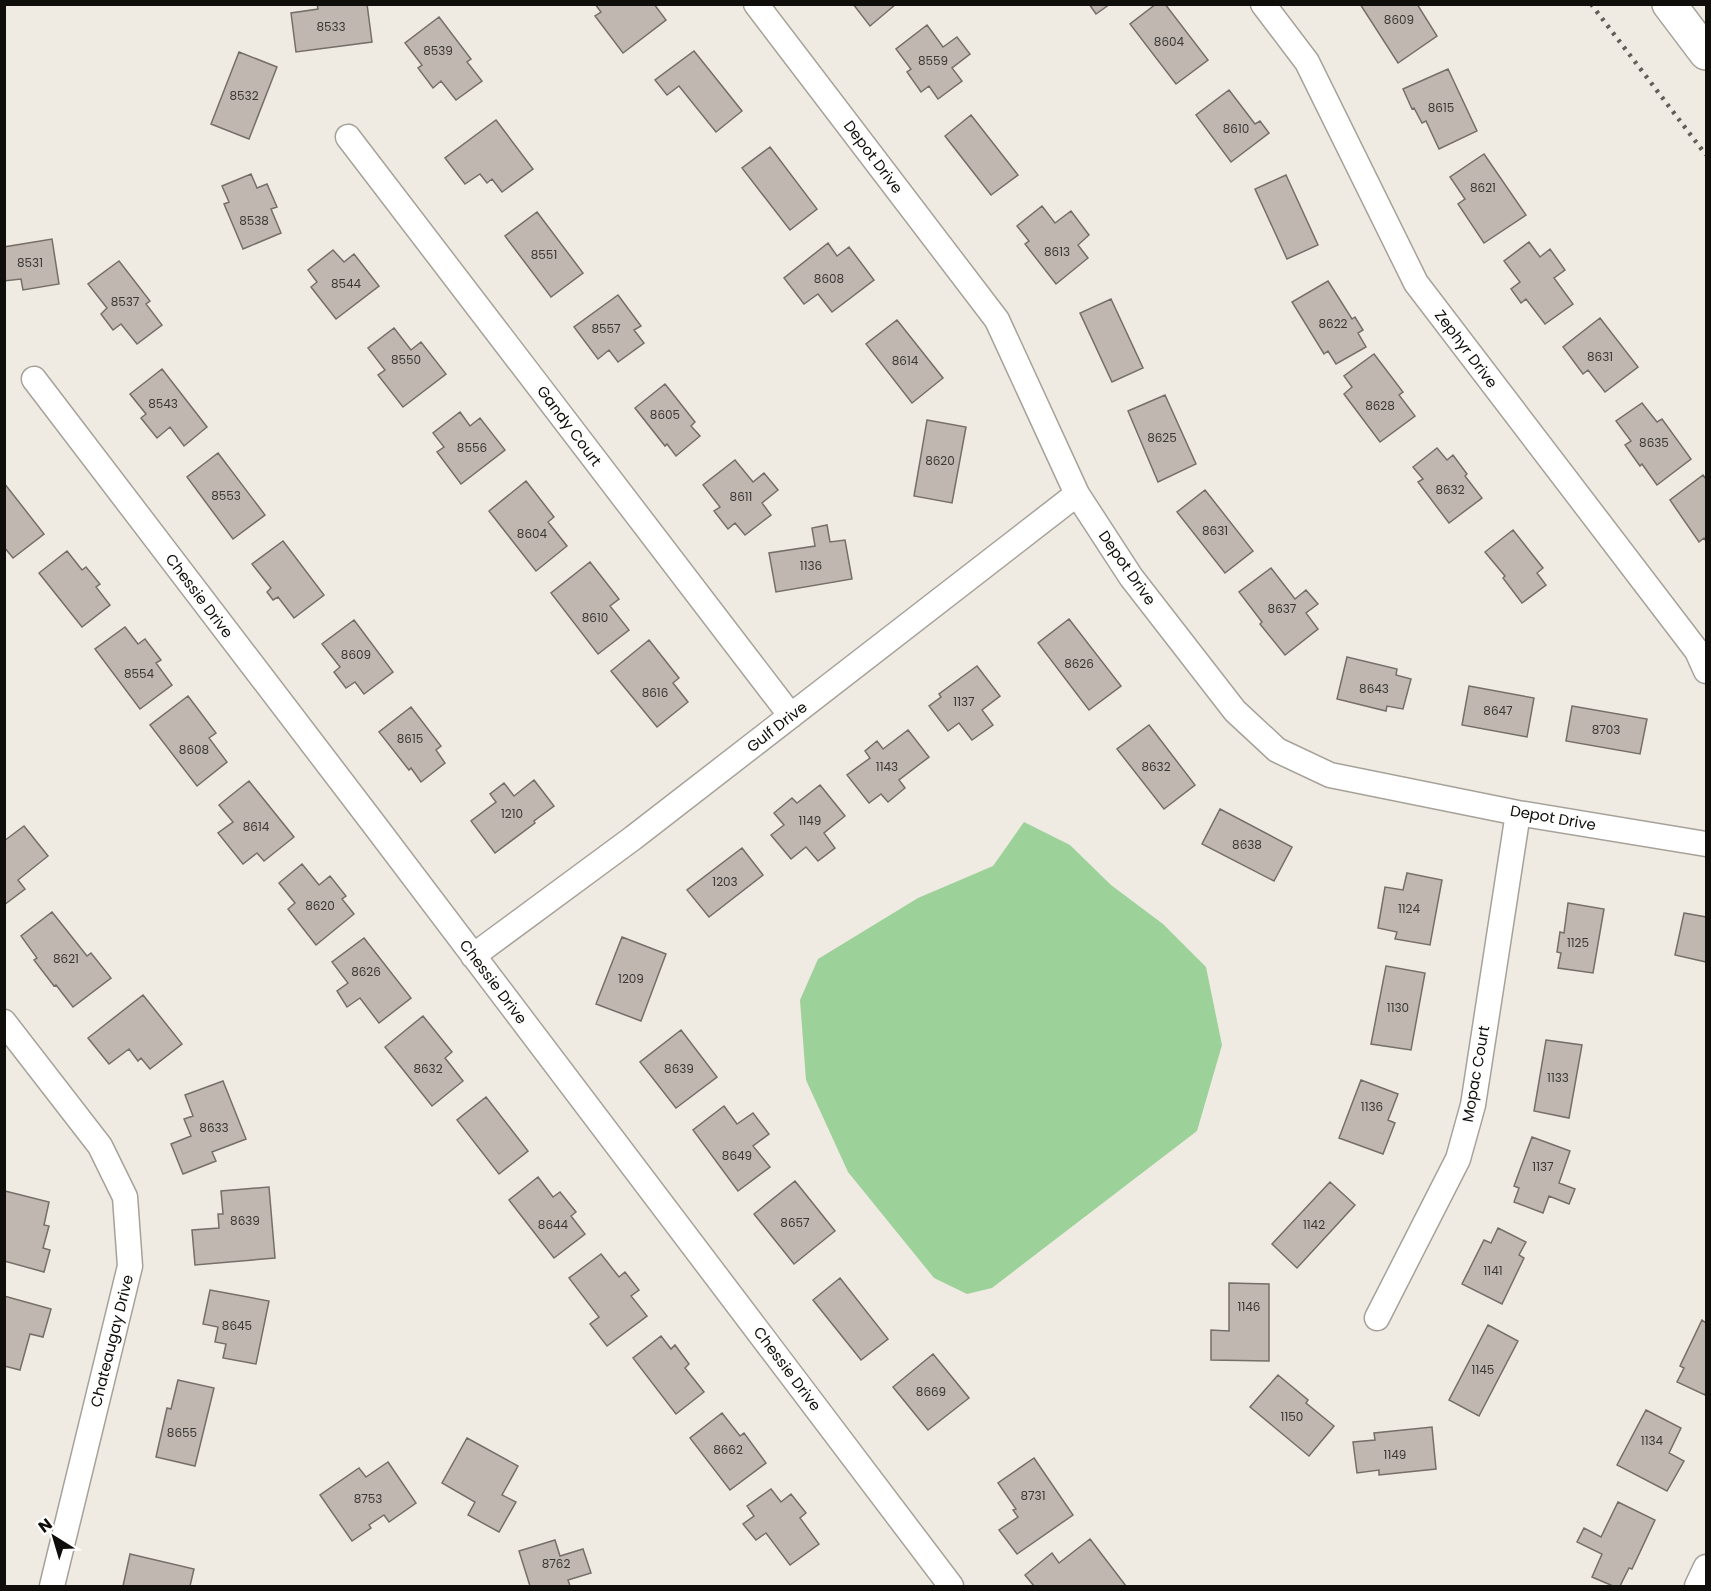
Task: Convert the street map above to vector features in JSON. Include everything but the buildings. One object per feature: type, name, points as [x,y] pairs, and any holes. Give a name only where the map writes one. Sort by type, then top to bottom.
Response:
[{"type":"street","name":"Depot Drive","points":[[756,4],[997,320],[1077,494],[1131,577],[1235,711],[1277,750],[1330,775],[1518,813],[1707,844]]},
{"type":"street","name":"Zephyr Drive","points":[[1263,4],[1307,62],[1416,283],[1697,651],[1707,671]]},
{"type":"street","points":[[1669,4],[1707,53]]},
{"type":"street","name":"Gandy Court","points":[[348,136],[791,716]]},
{"type":"street","name":"Chessie Drive","points":[[34,379],[951,1587]]},
{"type":"street","name":"Gulf Drive","points":[[473,956],[633,838],[1077,494]]},
{"type":"street","name":"Mopac Court","points":[[1377,1318],[1458,1160],[1473,1105],[1518,813]]},
{"type":"street","name":"Chateaugay Drive","points":[[4,1022],[100,1146],[125,1197],[130,1266],[52,1587]]},
{"type":"street","points":[[1696,1587],[1707,1567]]},
{"type":"shaded area","points":[[1024,822],[1070,845],[1111,885],[1163,924],[1206,967],[1222,1045],[1197,1131],[992,1288],[967,1294],[934,1278],[848,1172],[806,1080],[800,1000],[818,959],[918,898],[993,866]]},
{"type":"railway","points":[[1591,4],[1706,155]]}]
